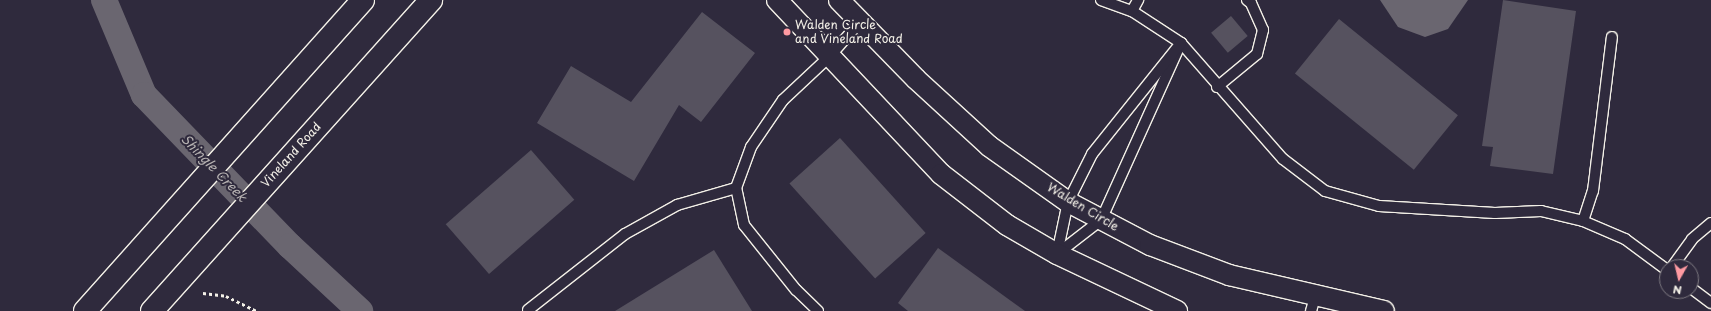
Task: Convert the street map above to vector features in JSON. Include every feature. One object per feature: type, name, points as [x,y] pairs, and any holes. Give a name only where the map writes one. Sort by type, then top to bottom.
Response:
[{"type":"street","points":[[85,311],[363,0]]},
{"type":"street","name":"Vineland Road","points":[[152,311],[291,154],[431,0]]},
{"type":"street","points":[[777,0],[941,174],[1007,225],[1057,254],[1177,311]]},
{"type":"street","name":"Walden Circle","points":[[839,0],[916,79],[989,146],[1068,202],[1150,245],[1229,275],[1313,304],[1384,311]]},
{"type":"lane","points":[[1101,0],[1132,11],[1181,43],[1217,86],[1283,159],[1325,192],[1379,206],[1495,213],[1541,210],[1583,221],[1626,239],[1659,264]]},
{"type":"lane","points":[[1132,11],[1138,0]]},
{"type":"lane","points":[[1217,86],[1257,54],[1263,30],[1251,3],[1247,0]]},
{"type":"lane","points":[[818,311],[796,290],[744,225],[736,188],[751,147],[783,100],[830,56],[860,22]]},
{"type":"lane","points":[[1583,221],[1592,191],[1612,37]]},
{"type":"lane","points":[[1057,254],[1068,202],[1092,154],[1181,43]]},
{"type":"lane","points":[[1057,254],[1100,220],[1181,43]]},
{"type":"lane","points":[[528,310],[625,234],[677,205],[736,188]]},
{"type":"lane","points":[[1678,259],[1692,239],[1711,223]]},
{"type":"lane","points":[[1699,294],[1711,303]]},
{"type":"path","points":[[203,293],[226,296],[257,311]]},
{"type":"shaded area","points":[[1380,0],[1468,0],[1448,29],[1425,37],[1398,27]]},
{"type":"building","points":[[1503,0],[1576,11],[1553,174],[1490,166],[1493,147],[1482,146]]},
{"type":"building","points":[[702,12],[755,53],[701,122],[679,105],[634,181],[537,123],[571,66],[631,102]]},
{"type":"building","points":[[1231,16],[1248,36],[1228,53],[1211,33]]},
{"type":"building","points":[[1339,19],[1458,115],[1414,170],[1295,73]]},
{"type":"building","points":[[840,138],[926,233],[875,279],[789,184]]},
{"type":"building","points":[[531,150],[574,200],[489,274],[446,224]]},
{"type":"building","points":[[938,248],[1025,311],[908,311],[898,303]]},
{"type":"building","points":[[714,250],[752,311],[615,311]]},
{"type":"waterway","name":"Shingle Creek","points":[[104,0],[144,95],[290,246],[360,311]]},
{"type":"place","name":"Walden Circle and Vineland Road","points":[[787,32]]}]
